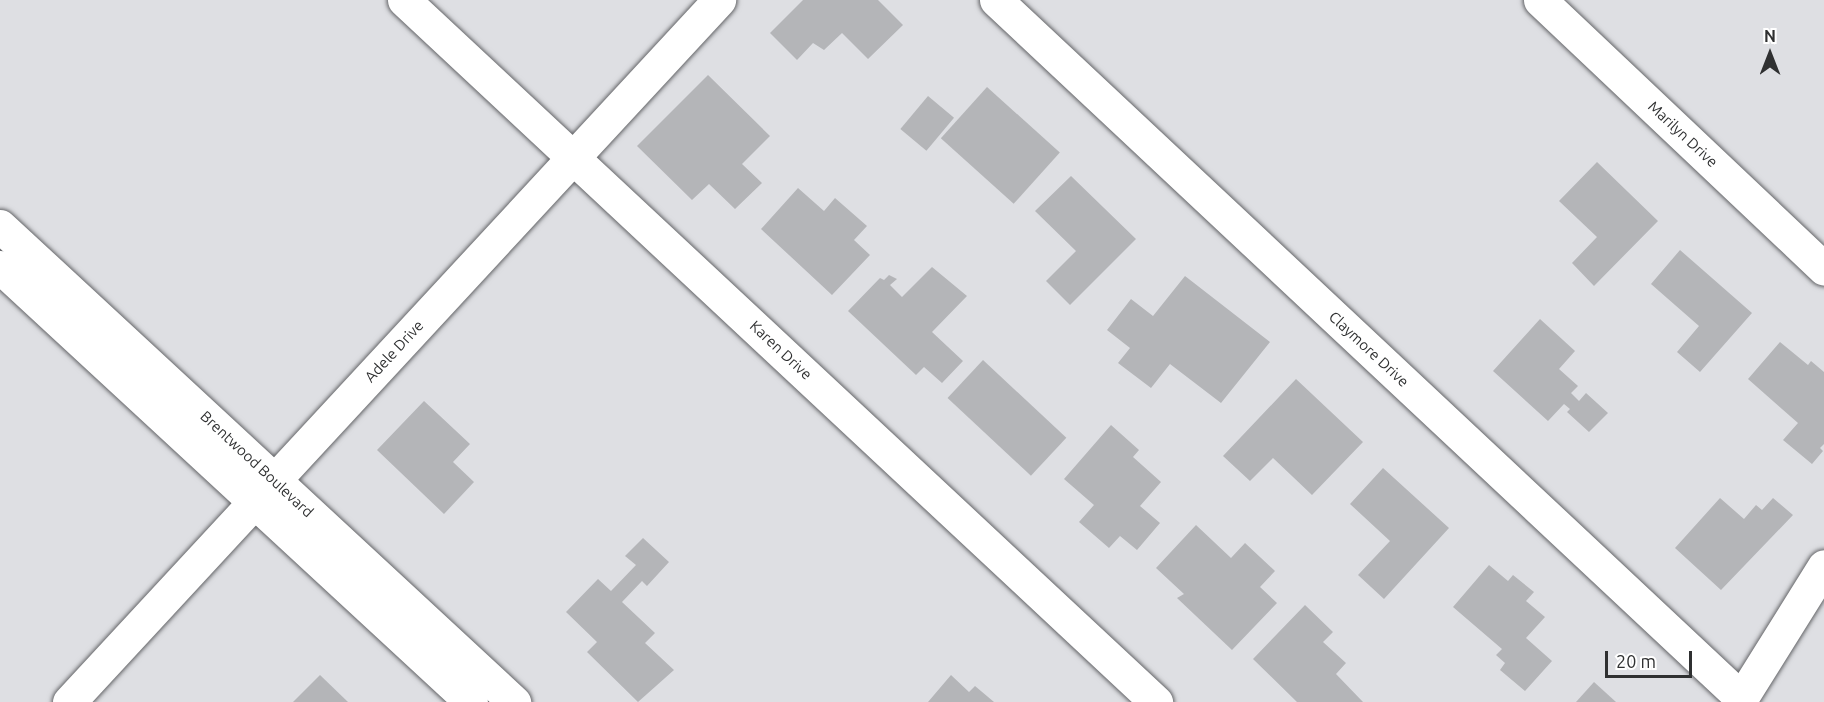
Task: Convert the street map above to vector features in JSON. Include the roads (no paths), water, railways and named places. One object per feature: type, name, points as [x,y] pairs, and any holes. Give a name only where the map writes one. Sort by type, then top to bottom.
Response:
[{"type":"street","name":"Karen Drive","points":[[404,0],[1156,702]]},
{"type":"street","name":"Adele Drive","points":[[69,702],[719,0]]},
{"type":"street","name":"Claymore Drive","points":[[996,0],[1740,700]]},
{"type":"street","name":"Marilyn Drive","points":[[1540,0],[1824,269]]},
{"type":"street","name":"Brentwood Boulevard","points":[[0,226],[471,702]]},
{"type":"street","name":"Brentwood Boulevard","points":[[0,267],[514,702]]},
{"type":"street","points":[[1740,700],[1824,566]]}]
